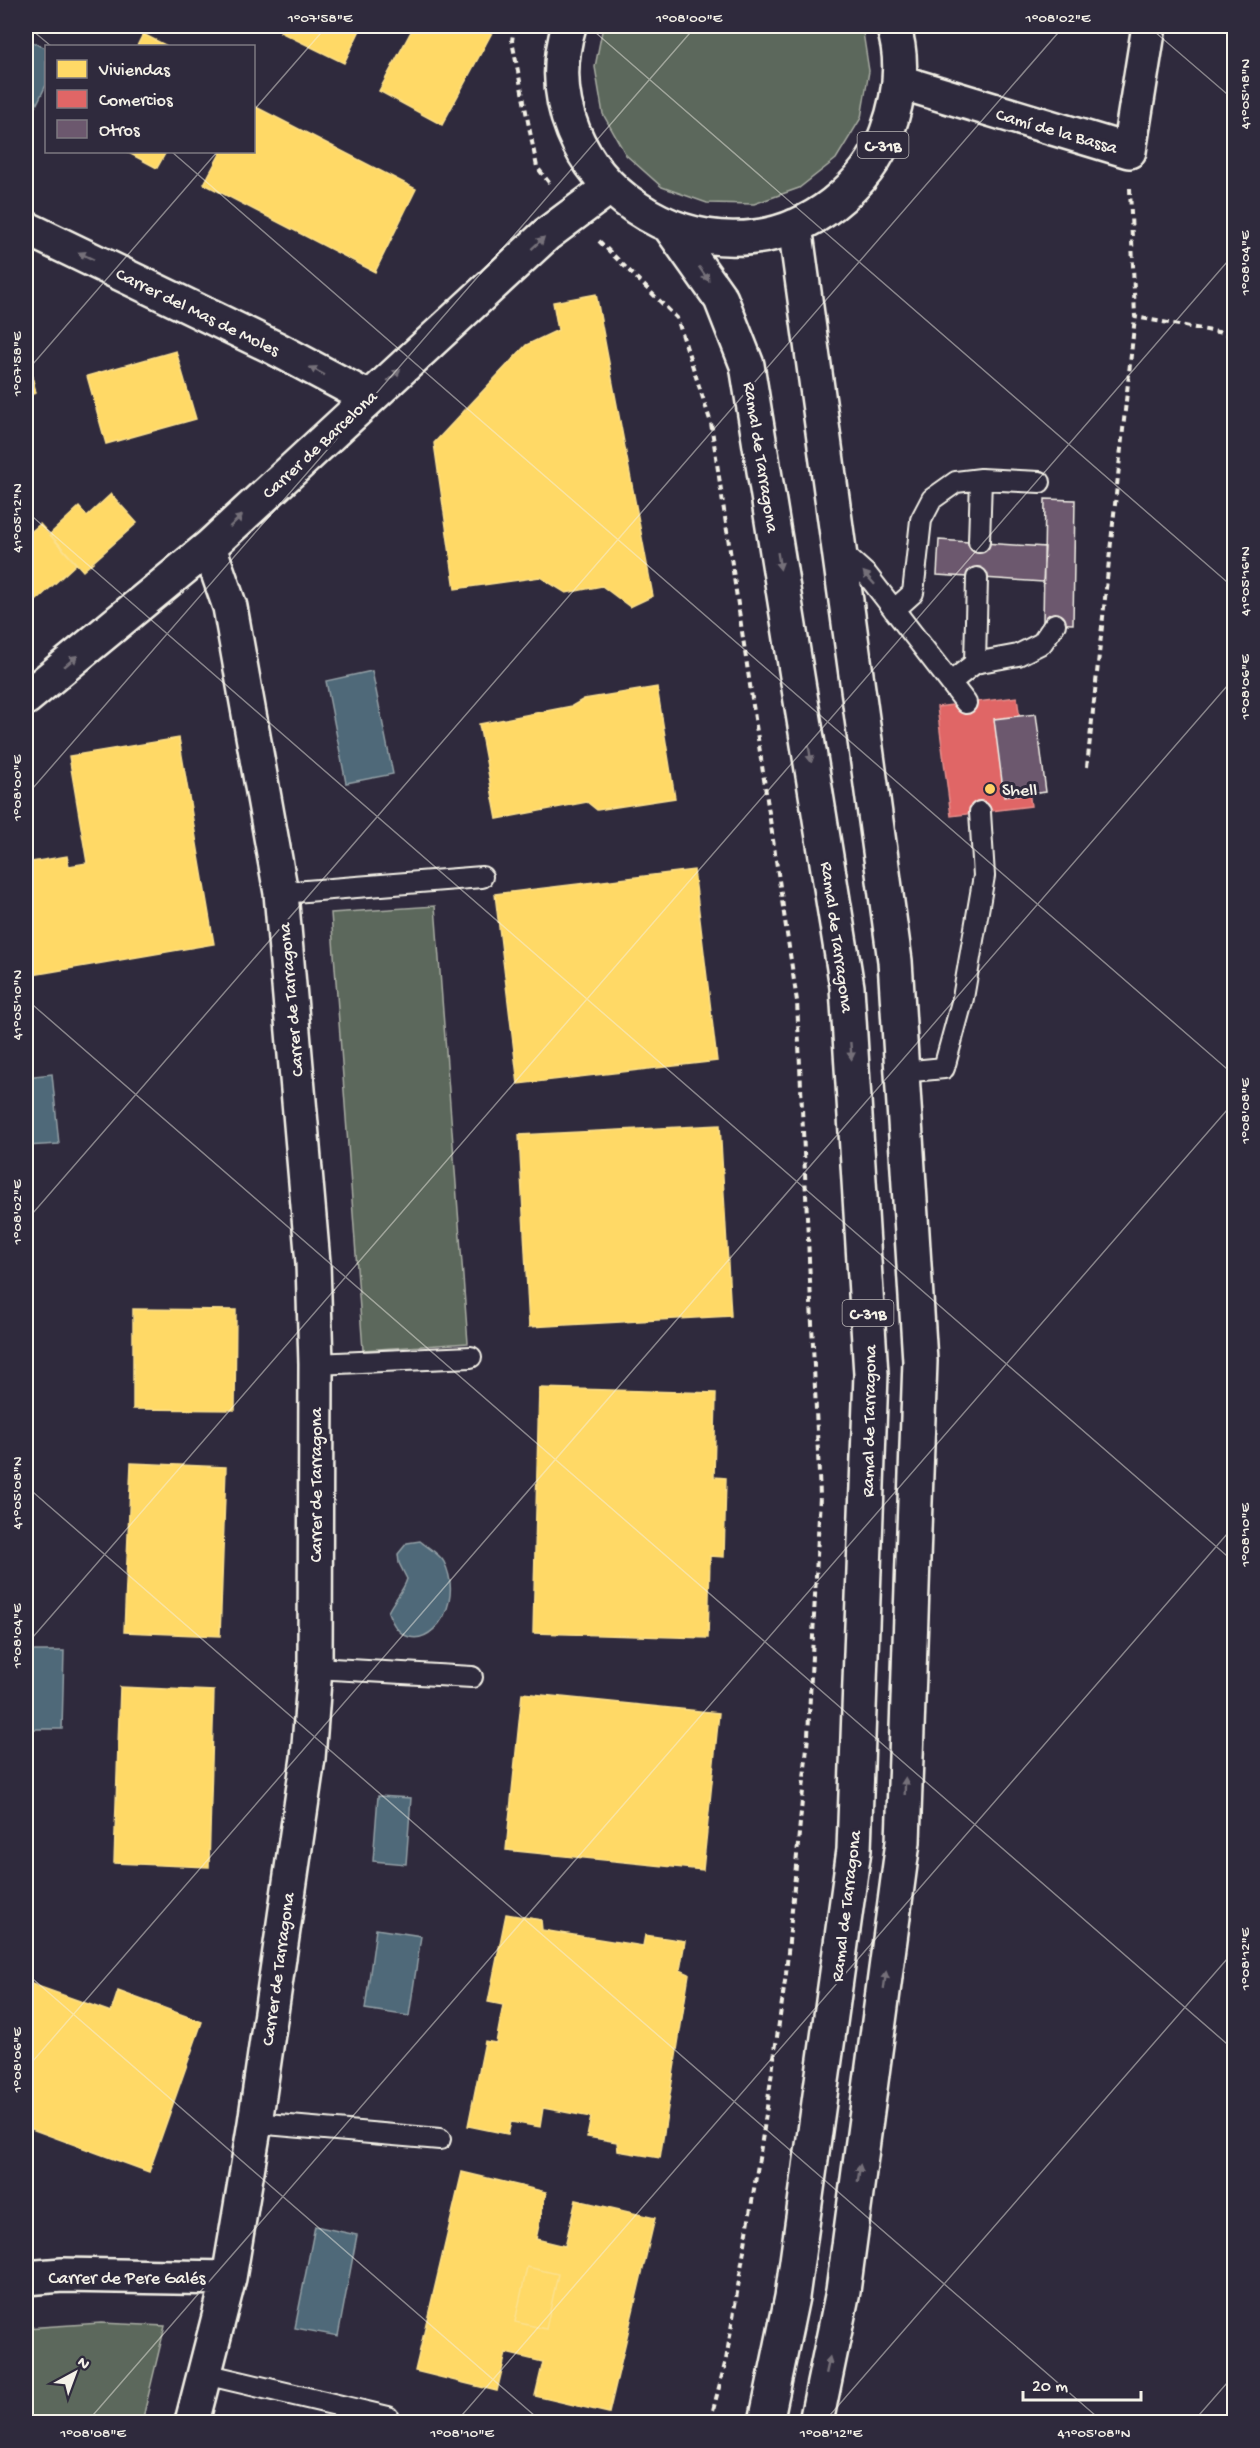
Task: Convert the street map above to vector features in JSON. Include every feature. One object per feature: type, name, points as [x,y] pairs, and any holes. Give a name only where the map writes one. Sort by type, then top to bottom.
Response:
[{"type":"main road","name":"C-31B","points":[[562,36],[565,96],[573,126],[582,148],[610,187],[648,216],[670,227],[720,238],[770,234],[795,226],[823,212],[847,193],[868,169],[884,142],[900,81],[893,26]]},
{"type":"main road","name":"Camí de la Bassa","points":[[900,81],[1129,151],[1149,26]]},
{"type":"main road","name":"Carrer de Barcelona","points":[[26,698],[209,547],[547,234],[610,187]]},
{"type":"main road","name":"C-31B","points":[[795,226],[895,961],[920,1361],[903,1842],[843,2291],[816,2422]]},
{"type":"main road","name":"Ramal de Tarragona","points":[[670,227],[721,299],[747,365],[847,987],[871,1374],[854,1850],[792,2297],[766,2422]]},
{"type":"main road","name":"Carrer del Mas de Moles","points":[[26,228],[275,348],[369,398]]},
{"type":"main road","name":"Carrer de Tarragona","points":[[192,2422],[230,2278],[308,1758],[315,1668],[316,1364],[313,1263],[281,893],[230,607],[209,547]]},
{"type":"main road","name":"Carrer de Pere Galés","points":[[26,2278],[62,2276],[230,2278]]},
{"type":"lane","points":[[894,610],[913,593],[921,520],[933,499],[956,482],[981,479],[1040,482]]},
{"type":"lane","points":[[979,542],[981,479]]},
{"type":"lane","points":[[838,550],[868,576],[966,704]]},
{"type":"lane","points":[[975,663],[977,578]]},
{"type":"lane","points":[[951,682],[975,663],[1018,655],[1042,643],[1055,624]]},
{"type":"lane","points":[[902,1072],[944,1068],[963,998],[984,876],[980,813]]},
{"type":"lane","points":[[281,893],[482,877]]},
{"type":"lane","points":[[316,1364],[471,1357]]},
{"type":"lane","points":[[315,1668],[472,1677]]},
{"type":"lane","points":[[255,2123],[440,2139]]},
{"type":"lane","points":[[204,2374],[388,2417]]},
{"type":"path","points":[[514,26],[512,41],[537,167],[573,214],[676,318],[711,423],[797,1001],[820,1496],[808,1736],[786,1974],[765,2128],[726,2360],[710,2422]]},
{"type":"path","points":[[1087,766],[1135,317],[1129,151]]},
{"type":"path","points":[[1135,317],[1234,335]]},
{"type":"green space","points":[[603,26],[862,26],[869,71],[861,118],[836,159],[799,188],[754,204],[707,203],[662,187],[626,155],[603,114],[595,67]]},
{"type":"green space","points":[[435,906],[468,1343],[363,1350],[331,913]]},
{"type":"green space","points":[[101,2323],[165,2326],[142,2422],[26,2422],[26,2328]]},
{"type":"water","points":[[32,42],[45,48],[45,87],[29,120],[26,118],[26,56]]},
{"type":"water","points":[[372,671],[393,774],[346,783],[326,681]]},
{"type":"water","points":[[52,1074],[59,1144],[26,1146],[26,1077]]},
{"type":"water","points":[[420,1541],[444,1562],[450,1582],[449,1601],[443,1617],[434,1629],[422,1637],[409,1637],[398,1629],[388,1612],[407,1579],[399,1563],[398,1554],[407,1543]]},
{"type":"water","points":[[31,1651],[64,1651],[62,1729],[29,1729]]},
{"type":"water","points":[[378,1796],[411,1798],[406,1864],[373,1861]]},
{"type":"water","points":[[376,1929],[421,1936],[409,2016],[365,2009]]},
{"type":"water","points":[[315,2226],[357,2235],[338,2336],[295,2328]]},
{"type":"building: Viviendas","points":[[283,26],[362,26],[344,63],[280,32]]},
{"type":"building: Viviendas","points":[[414,26],[495,27],[442,125],[379,91]]},
{"type":"building: Viviendas","points":[[143,34],[165,45],[138,45]]},
{"type":"building: Viviendas","points":[[255,107],[416,189],[375,272],[204,184],[220,153],[255,153]]},
{"type":"building: Viviendas","points":[[129,153],[165,153],[157,168]]},
{"type":"building: Viviendas","points":[[596,294],[653,596],[630,607],[602,586],[566,593],[540,577],[455,589],[434,443],[526,345],[558,330],[553,302]]},
{"type":"building: Viviendas","points":[[26,350],[36,393],[26,396]]},
{"type":"building: Viviendas","points":[[176,351],[196,419],[106,444],[87,376]]},
{"type":"building: Viviendas","points":[[111,494],[137,523],[83,571],[50,534],[79,507],[87,516]]},
{"type":"building: Viviendas","points":[[40,524],[76,564],[26,610],[26,536]]},
{"type":"building: Viviendas","points":[[657,687],[675,798],[597,810],[587,802],[497,819],[479,724],[572,706],[584,699]]},
{"type":"building: Viviendas","points":[[179,738],[214,944],[26,976],[26,863],[67,856],[69,866],[87,863],[69,756]]},
{"type":"building: Viviendas","points":[[694,870],[717,1061],[518,1084],[495,894]]},
{"type":"building: Viviendas","points":[[720,1125],[731,1316],[529,1327],[519,1135]]},
{"type":"building: Viviendas","points":[[133,1309],[236,1310],[235,1410],[133,1409]]},
{"type":"building: Viviendas","points":[[539,1388],[716,1393],[714,1477],[726,1478],[724,1557],[710,1556],[708,1638],[533,1633]]},
{"type":"building: Viviendas","points":[[131,1463],[226,1467],[220,1636],[124,1632]]},
{"type":"building: Viviendas","points":[[120,1687],[214,1691],[209,1867],[114,1863]]},
{"type":"building: Viviendas","points":[[522,1693],[719,1713],[703,1870],[506,1850]]},
{"type":"building: Viviendas","points":[[506,1914],[541,1920],[542,1930],[643,1946],[645,1935],[685,1941],[680,1970],[689,1974],[660,2158],[618,2151],[617,2142],[587,2137],[591,2117],[543,2108],[540,2127],[511,2122],[508,2134],[468,2126],[485,2041],[496,2043],[503,2005],[488,2002]]},
{"type":"building: Viviendas","points":[[26,1982],[111,2012],[118,1991],[202,2022],[149,2172],[26,2127]]},
{"type":"building: Viviendas","points":[[462,2172],[546,2192],[536,2239],[565,2246],[576,2200],[655,2218],[609,2413],[535,2396],[543,2362],[506,2353],[497,2391],[415,2371]],"holes":[[[527,2267],[558,2274],[546,2329],[515,2322]]]},
{"type":"building: Viviendas","points":[[527,2267],[558,2274],[546,2329],[515,2322]]},
{"type":"building: Comercios","points":[[1017,697],[1031,806],[951,816],[937,707]]},
{"type":"building: Otros","points":[[1045,499],[1075,500],[1073,624],[1043,623]]},
{"type":"building: Otros","points":[[939,540],[1045,547],[1043,582],[937,575]]},
{"type":"building: Otros","points":[[1036,714],[1046,792],[1004,797],[994,719]]},
{"type":"place","name":"Shell","points":[[990,789]]}]
